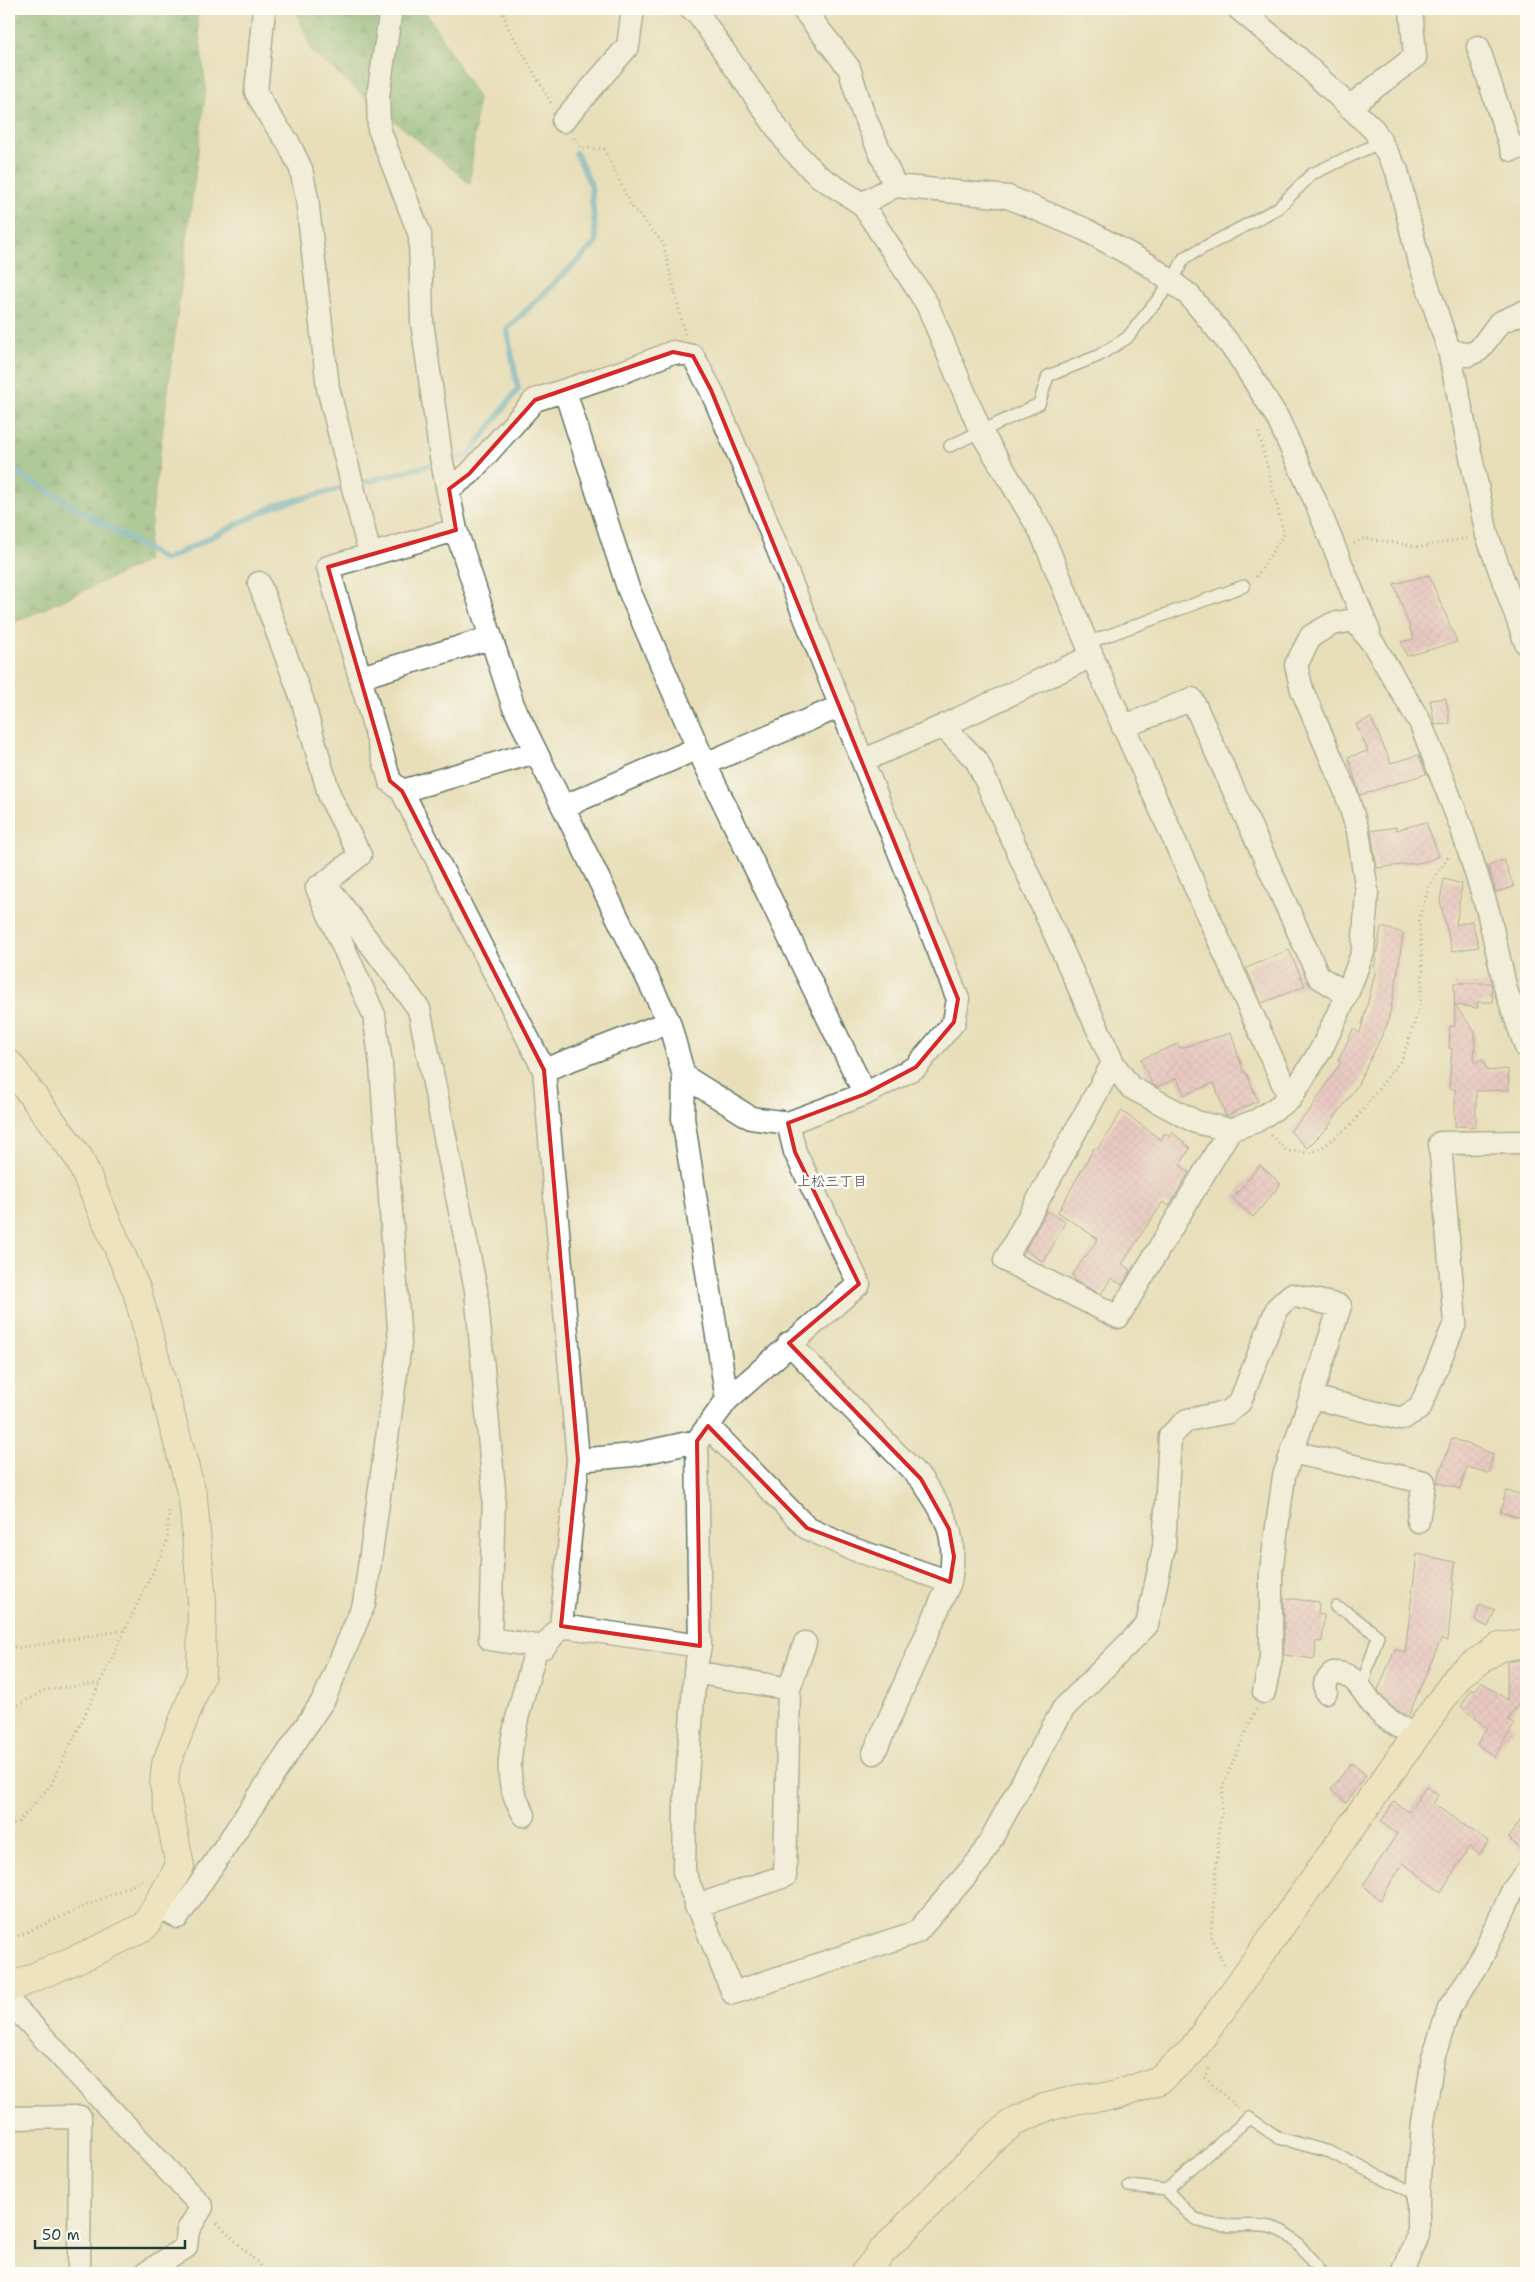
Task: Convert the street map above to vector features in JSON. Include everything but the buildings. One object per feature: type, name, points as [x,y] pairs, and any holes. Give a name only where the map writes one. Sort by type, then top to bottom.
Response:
[{"type":"street","points":[[264,9],[256,92],[270,117],[288,142],[301,169],[328,388],[370,555]]},
{"type":"street","points":[[391,9],[378,96],[379,129],[420,235],[422,322],[441,457],[449,488],[456,530],[513,705],[669,1022],[684,1076],[683,1118],[727,1400]]},
{"type":"street","points":[[563,121],[628,46],[632,9]]},
{"type":"street","points":[[691,9],[697,12],[790,146],[817,175],[862,204],[927,304],[981,432],[1041,532],[1123,727],[1290,1099]]},
{"type":"street","points":[[803,9],[849,68],[863,112],[895,186]]},
{"type":"street","points":[[1239,9],[1297,57],[1374,130],[1397,171],[1417,254],[1449,350],[1487,535],[1526,643]]},
{"type":"street","points":[[1349,107],[1415,57],[1411,9]]},
{"type":"street","points":[[1478,47],[1512,150],[1526,146]]},
{"type":"street","points":[[862,204],[895,186],[1008,197],[1084,230],[1149,266],[1189,295],[1236,352],[1277,417],[1314,498],[1374,645]]},
{"type":"street","points":[[1449,350],[1468,355],[1479,350],[1499,323],[1526,311]]},
{"type":"street","points":[[449,488],[469,474],[535,400],[673,352],[693,356],[711,390],[764,514],[864,760],[921,911],[958,1000],[954,1022],[916,1067],[865,1094],[788,1123],[751,1118],[684,1076]]},
{"type":"street","points":[[565,391],[628,588],[701,756],[865,1094]]},
{"type":"street","points":[[325,883],[419,1009],[476,1290],[494,1490],[490,1639],[544,1647],[561,1626],[578,1460],[544,1070],[402,791],[390,781],[328,567],[456,530]]},
{"type":"street","points":[[156,1906],[178,1917],[324,1699],[364,1604],[400,1344],[381,1064],[374,1015],[317,888],[360,855],[330,797],[302,699],[259,583]]},
{"type":"street","points":[[944,726],[978,761],[1113,1063],[1130,1087],[1196,1122],[1230,1130],[1256,1121],[1290,1099],[1322,1048],[1347,994],[1363,952],[1367,892],[1358,831],[1345,790],[1302,690],[1296,664],[1311,636],[1332,624],[1354,620],[1374,645],[1420,722],[1465,841],[1488,912],[1506,990],[1526,1047]]},
{"type":"street","points":[[361,677],[490,638]]},
{"type":"street","points":[[864,760],[944,726],[1090,649]]},
{"type":"street","points":[[1123,727],[1192,699],[1319,977],[1347,994]]},
{"type":"street","points":[[563,807],[841,706]]},
{"type":"street","points":[[402,791],[536,752]]},
{"type":"street","points":[[544,1070],[669,1022]]},
{"type":"street","points":[[1113,1063],[1005,1260],[1118,1317],[1230,1130]]},
{"type":"street","points":[[9,1064],[79,1158],[133,1282],[166,1393],[193,1498],[202,1602],[201,1675],[166,1764],[164,1785],[180,1866],[145,1926],[98,1950],[9,1988]]},
{"type":"street","points":[[578,1460],[633,1456],[702,1433],[727,1400],[789,1343],[859,1284],[795,1152],[788,1123]]},
{"type":"street","points":[[1311,1397],[1402,1419],[1420,1408],[1455,1323],[1440,1143],[1526,1142]]},
{"type":"street","points":[[702,1433],[700,1646],[695,1672],[685,1804],[684,1872],[696,1906],[733,1993],[917,1932],[980,1859],[1063,1709],[1148,1625],[1164,1547],[1170,1436],[1187,1420],[1228,1412],[1240,1402],[1277,1308],[1292,1295],[1340,1306],[1284,1476],[1271,1571],[1271,1658],[1264,1692]]},
{"type":"street","points":[[789,1343],[921,1478],[937,1503],[949,1528],[954,1556],[950,1582],[874,1753]]},
{"type":"street","points":[[702,1433],[807,1528],[850,1548],[950,1582]]},
{"type":"street","points":[[1292,1452],[1424,1482],[1418,1521]]},
{"type":"street","points":[[561,1626],[700,1646]]},
{"type":"street","points":[[696,1906],[785,1876],[789,1689],[805,1643]]},
{"type":"street","points":[[865,2273],[881,2253],[990,2141],[1015,2121],[1044,2108],[1078,2099],[1114,2096],[1159,2080],[1191,2052],[1460,1674],[1498,1647],[1526,1643]]},
{"type":"street","points":[[524,1815],[514,1796],[510,1766],[519,1715],[537,1646]]},
{"type":"street","points":[[695,1672],[789,1689]]},
{"type":"street","points":[[1326,1692],[1325,1683],[1333,1673],[1343,1672],[1356,1680],[1379,1713],[1416,1737]]},
{"type":"street","points":[[1403,2273],[1418,2235],[1418,2196],[1423,2122],[1433,2058],[1449,2009],[1479,1963],[1513,1890],[1526,1873]]},
{"type":"street","points":[[9,2001],[202,2207],[188,2230],[186,2247],[146,2273]]},
{"type":"street","points":[[9,2118],[80,2117],[79,2273]]},
{"type":"lane","points":[[950,446],[1039,404],[1048,376],[1098,356],[1127,338],[1172,282],[1184,258],[1278,208],[1312,174],[1381,142]]},
{"type":"lane","points":[[1090,649],[1244,586]]},
{"type":"lane","points":[[1336,1607],[1347,1612],[1378,1636],[1361,1689]]},
{"type":"lane","points":[[1166,2190],[1249,2118],[1278,2138],[1330,2152],[1418,2196]]},
{"type":"lane","points":[[1129,2186],[1166,2190],[1194,2218],[1212,2223],[1267,2227],[1287,2234],[1321,2273]]},
{"type":"path","points":[[502,9],[507,25],[550,102],[581,148],[604,149],[632,207],[663,243],[686,334],[681,354]]},
{"type":"path","points":[[1244,586],[1252,582],[1284,534],[1257,425]]},
{"type":"path","points":[[1353,545],[1364,538],[1421,547],[1487,535]]},
{"type":"path","points":[[1256,1121],[1287,1151],[1308,1153],[1324,1146],[1352,1124],[1403,1057],[1420,1006],[1423,970],[1419,920],[1429,886],[1445,860],[1465,841]]},
{"type":"path","points":[[9,1826],[18,1822],[51,1785],[167,1542],[169,1502],[193,1498]]},
{"type":"path","points":[[9,1646],[18,1648],[125,1630]]},
{"type":"path","points":[[9,1710],[45,1690],[100,1683]]},
{"type":"path","points":[[1235,1990],[1211,1935],[1223,1785],[1264,1692]]},
{"type":"path","points":[[9,1940],[180,1866]]},
{"type":"path","points":[[1213,2061],[1204,2077],[1249,2118]]},
{"type":"path","points":[[202,2207],[268,2273]]},
{"type":"highlighted area","points":[[673,352],[693,356],[711,390],[958,999],[954,1022],[916,1067],[865,1094],[788,1123],[795,1152],[859,1284],[789,1343],[921,1479],[949,1529],[954,1557],[950,1582],[807,1528],[708,1426],[697,1441],[700,1646],[561,1626],[578,1460],[544,1070],[402,791],[390,781],[328,567],[456,530],[449,489],[469,474],[535,400]]},
{"type":"green space","points":[[9,9],[196,9],[206,89],[146,562],[9,625]]},
{"type":"green space","points":[[296,9],[424,9],[478,98],[470,184],[312,52]]},
{"type":"waterway","points":[[748,9],[790,12],[793,9]]},
{"type":"waterway","points":[[9,468],[165,560],[277,505],[469,455],[518,389],[507,329],[596,243],[591,185],[576,153]]},
{"type":"district","name":"上松三丁目","points":[[832,1181]]}]
